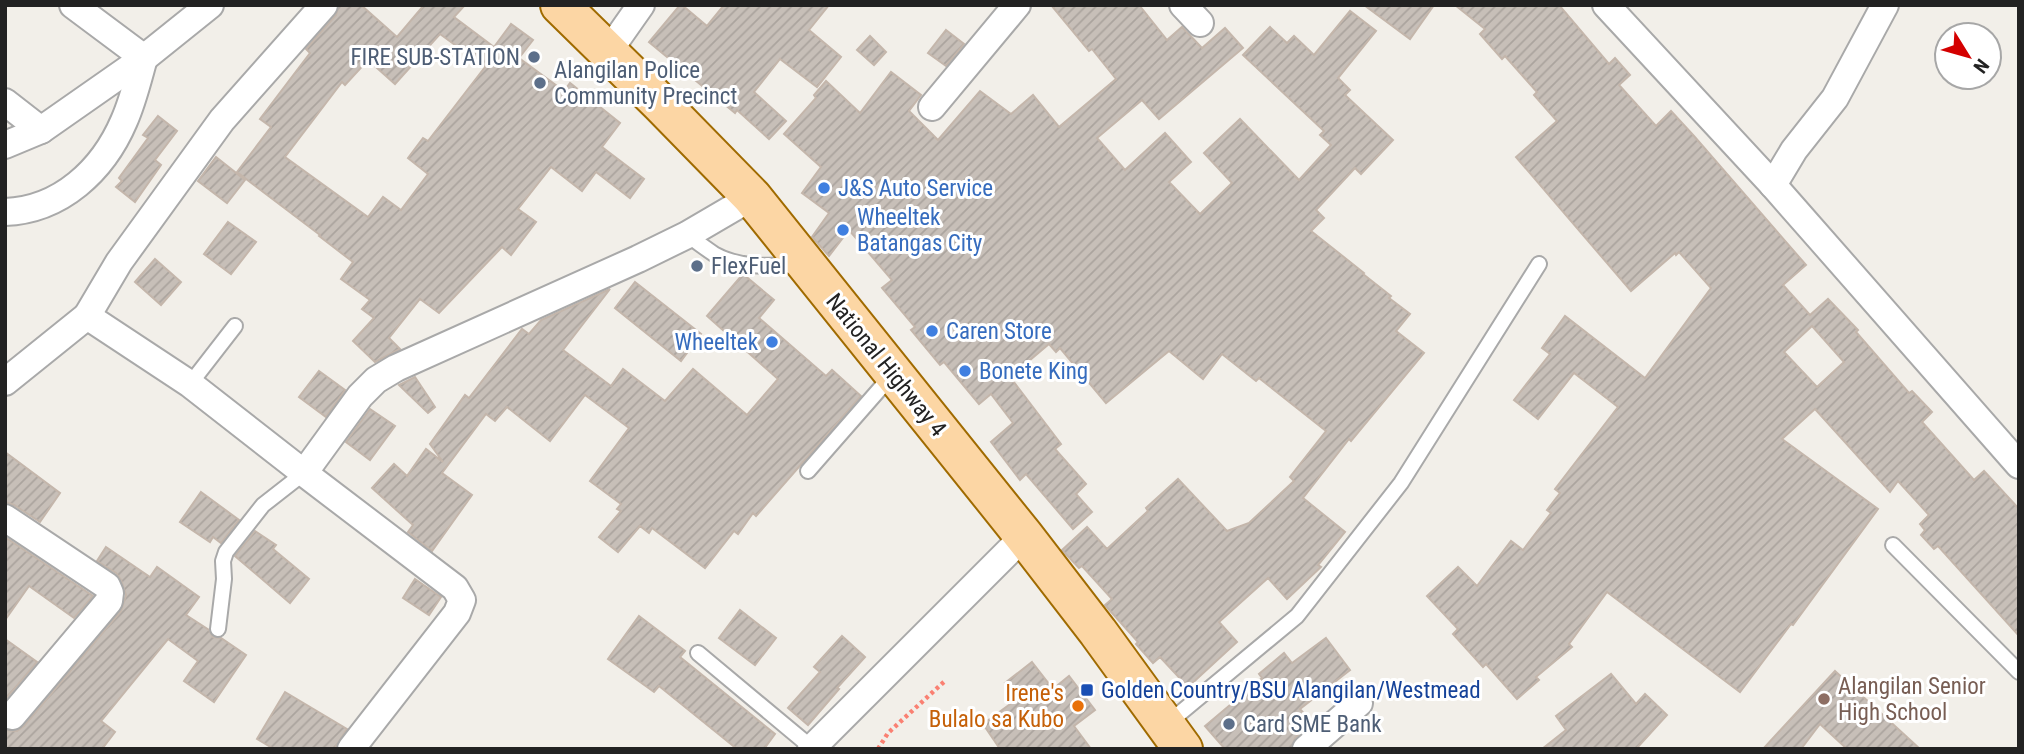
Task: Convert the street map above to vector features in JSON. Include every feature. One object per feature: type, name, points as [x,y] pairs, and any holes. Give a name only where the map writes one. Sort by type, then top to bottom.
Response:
[{"type":"main road","name":"National Highway 4","points":[[560,5],[752,197],[1024,536],[1174,737]]},
{"type":"street","points":[[73,5],[144,58]]},
{"type":"street","points":[[5,145],[41,130],[144,58],[210,5]]},
{"type":"street","points":[[5,382],[87,316],[119,262],[222,120],[324,5]]},
{"type":"street","points":[[608,51],[641,5]]},
{"type":"street","points":[[932,107],[1017,5]]},
{"type":"street","points":[[1606,5],[1773,185],[2019,465]]},
{"type":"street","points":[[1773,185],[1794,150],[1835,98],[1885,5]]},
{"type":"street","points":[[5,212],[19,212],[60,198],[99,166],[124,121],[144,58]]},
{"type":"street","points":[[5,102],[41,130]]},
{"type":"street","points":[[304,472],[360,396],[376,380],[396,368],[638,259],[687,235],[752,197]]},
{"type":"street","points":[[87,316],[190,384],[455,588],[462,600],[457,613],[351,749]]},
{"type":"street","points":[[5,518],[107,586],[110,593],[109,601],[12,716]]},
{"type":"street","points":[[812,748],[1024,536]]},
{"type":"street","points":[[1306,749],[1359,703]]},
{"type":"lane","points":[[687,235],[716,255],[738,263],[761,267],[805,265]]},
{"type":"lane","points":[[1174,737],[1297,616],[1401,482],[1539,264]]},
{"type":"lane","points":[[190,384],[235,326]]},
{"type":"lane","points":[[808,471],[893,374]]},
{"type":"lane","points":[[218,629],[226,552],[263,505],[304,472]]},
{"type":"lane","points":[[1893,545],[2019,672]]},
{"type":"lane","points":[[698,653],[812,748]]},
{"type":"path","points":[[878,749],[888,733],[946,680]]},
{"type":"building","points":[[339,5],[361,5],[397,37],[424,5],[465,5],[454,17],[494,47],[511,24],[533,40],[519,58],[564,91],[570,83],[620,123],[602,147],[644,179],[630,198],[596,172],[582,191],[551,167],[518,209],[536,222],[511,255],[502,247],[439,313],[420,299],[389,338],[400,349],[375,362],[353,341],[374,318],[362,309],[370,300],[341,279],[353,262],[237,172],[271,127],[260,119],[310,53],[306,49],[336,15]],"holes":[[[440,34],[485,67],[428,141],[423,138],[408,158],[428,174],[401,210],[383,197],[368,217],[285,157],[342,82],[345,85],[368,60],[395,84]]]},
{"type":"building","points":[[680,5],[707,26],[724,5],[829,5],[809,30],[841,57],[817,87],[780,59],[754,92],[786,121],[769,139],[737,110],[735,113],[649,42]]},
{"type":"building","points":[[1051,5],[1139,5],[1167,40],[1182,27],[1202,48],[1225,28],[1243,48],[1159,119],[1142,100],[1097,138],[1125,170],[1165,133],[1191,162],[1169,182],[1200,214],[1232,183],[1204,153],[1240,119],[1299,180],[1331,145],[1320,135],[1324,131],[1243,55],[1270,27],[1287,43],[1294,36],[1314,55],[1350,11],[1376,31],[1338,78],[1350,90],[1345,95],[1393,140],[1361,174],[1355,168],[1316,210],[1324,218],[1311,231],[1410,314],[1396,331],[1424,353],[1351,441],[1349,439],[1303,498],[1345,532],[1318,565],[1321,567],[1287,599],[1268,578],[1219,622],[1237,642],[1188,687],[1160,657],[1153,663],[1105,605],[1112,599],[1082,566],[1079,568],[1062,550],[1087,527],[1107,549],[1178,479],[1227,531],[1249,523],[1294,481],[1290,477],[1326,431],[1259,378],[1256,381],[1222,354],[1203,379],[1169,351],[1106,403],[1060,348],[1056,352],[1049,344],[1010,377],[1061,444],[1055,449],[1086,484],[1076,494],[1092,512],[1073,529],[1026,474],[1020,480],[991,442],[1013,423],[991,394],[979,404],[944,362],[940,365],[911,330],[915,327],[882,288],[892,280],[849,230],[829,256],[812,237],[829,213],[802,193],[821,167],[784,134],[816,98],[814,95],[826,81],[860,113],[891,72],[921,95],[909,111],[938,140],[980,91],[1011,114],[1033,95],[1059,127],[1116,79]]},
{"type":"building","points":[[1364,5],[1434,5],[1410,39]]},
{"type":"building","points":[[1455,5],[1559,5],[1609,64],[1615,58],[1630,75],[1619,85],[1656,126],[1671,111],[1694,136],[1806,265],[1783,285],[1810,315],[1828,299],[1858,330],[1856,332],[1909,393],[1912,391],[1932,412],[1922,422],[1974,480],[1984,471],[2019,509],[2019,636],[1938,546],[1934,549],[1921,535],[1925,530],[1920,524],[1929,515],[1898,481],[1890,492],[1815,409],[1782,439],[1878,509],[1740,692],[1607,592],[1569,644],[1572,647],[1536,677],[1539,680],[1517,699],[1486,664],[1483,667],[1453,634],[1458,629],[1427,596],[1458,567],[1477,586],[1511,541],[1523,550],[1551,513],[1547,510],[1560,493],[1555,489],[1618,407],[1574,373],[1538,419],[1514,400],[1550,354],[1542,348],[1565,316],[1645,378],[1711,288],[1679,252],[1631,291],[1516,157],[1557,121],[1534,95],[1537,92],[1505,56],[1502,59],[1480,34],[1485,29]],"holes":[[[1812,326],[1844,362],[1817,387],[1784,352]]]},
{"type":"building","points":[[946,30],[964,44],[946,66],[928,53]]},
{"type":"building","points":[[870,36],[886,52],[874,65],[857,50]]},
{"type":"building","points":[[158,116],[177,131],[155,160],[161,165],[135,202],[116,187],[122,181],[119,178],[148,138],[143,135]]},
{"type":"building","points":[[216,157],[245,180],[227,203],[198,181]]},
{"type":"building","points":[[228,222],[256,242],[231,274],[204,254]]},
{"type":"building","points":[[155,259],[181,282],[161,305],[135,282]]},
{"type":"building","points":[[743,274],[774,300],[759,318],[826,376],[832,370],[861,396],[756,516],[753,513],[738,534],[734,531],[705,568],[652,528],[649,533],[640,526],[618,552],[599,537],[621,511],[617,509],[621,504],[590,481],[629,428],[585,395],[550,441],[507,407],[495,421],[486,414],[442,473],[472,495],[432,551],[408,532],[413,525],[372,488],[394,464],[407,476],[426,449],[443,462],[430,444],[465,395],[469,398],[522,329],[529,334],[541,320],[610,289],[563,350],[611,386],[623,369],[665,401],[693,369],[747,415],[778,379],[707,316]]},
{"type":"building","points":[[635,282],[701,334],[681,361],[615,308]]},
{"type":"building","points":[[319,371],[345,390],[326,417],[299,397]]},
{"type":"building","points":[[415,377],[435,407],[428,413],[399,385]]},
{"type":"building","points":[[370,409],[395,426],[370,460],[346,442]]},
{"type":"building","points":[[5,452],[60,493],[40,522],[5,502]]},
{"type":"building","points":[[201,492],[239,520],[221,543],[213,537],[210,542],[180,522]]},
{"type":"building","points":[[255,531],[276,545],[273,549],[309,579],[290,603],[235,556]]},
{"type":"building","points":[[5,537],[93,596],[74,618],[29,586],[5,620]]},
{"type":"building","points":[[106,547],[150,577],[157,567],[199,597],[186,615],[209,630],[213,637],[221,638],[246,655],[214,702],[184,681],[198,661],[168,639],[101,721],[115,732],[102,749],[5,749],[5,730],[17,731],[24,726],[121,611],[126,595],[121,580],[116,573],[97,561]]},
{"type":"building","points":[[415,579],[441,597],[429,615],[403,598]]},
{"type":"building","points":[[740,610],[776,638],[755,665],[719,638]]},
{"type":"building","points":[[639,616],[685,651],[680,657],[775,734],[764,749],[737,749],[659,686],[654,692],[608,659]]},
{"type":"building","points":[[842,636],[865,657],[808,725],[788,708],[820,672],[814,667]]},
{"type":"building","points":[[1326,638],[1350,670],[1300,709],[1312,723],[1295,738],[1291,749],[1225,749],[1205,726],[1262,678],[1259,674],[1284,653],[1292,663]]},
{"type":"building","points":[[5,639],[37,662],[5,700]]},
{"type":"building","points":[[1032,662],[1053,689],[1069,676],[1095,710],[1074,726],[1091,749],[1000,749],[983,724],[1017,699],[1005,683]]},
{"type":"building","name":"Alangilan Senior High School","points":[[1835,671],[1920,749],[1847,749],[1820,724],[1801,749],[1763,749]]},
{"type":"building","points":[[1611,674],[1636,704],[1645,694],[1667,715],[1636,749],[1542,749],[1566,730],[1556,716]]},
{"type":"building","points":[[285,692],[347,729],[334,749],[274,749],[257,739]]},
{"type":"place","name":"FIRE SUB-STATION","points":[[534,57]]},
{"type":"place","name":"Alangilan Police Community Precinct","points":[[540,83]]},
{"type":"place","name":"J&S Auto Service","points":[[824,188]]},
{"type":"place","name":"Wheeltek Batangas City","points":[[843,230]]},
{"type":"place","name":"FlexFuel","points":[[697,266]]},
{"type":"place","name":"Caren Store","points":[[932,331]]},
{"type":"place","name":"Wheeltek","points":[[772,342]]},
{"type":"place","name":"Bonete King","points":[[965,371]]},
{"type":"place","name":"Golden Country/BSU Alangilan/Westmead","points":[[1087,690]]},
{"type":"place","name":"Alangilan Senior High School","points":[[1824,699]]},
{"type":"place","name":"Irene's Bulalo sa Kubo","points":[[1078,706]]},
{"type":"place","name":"Card SME Bank","points":[[1229,724]]}]
